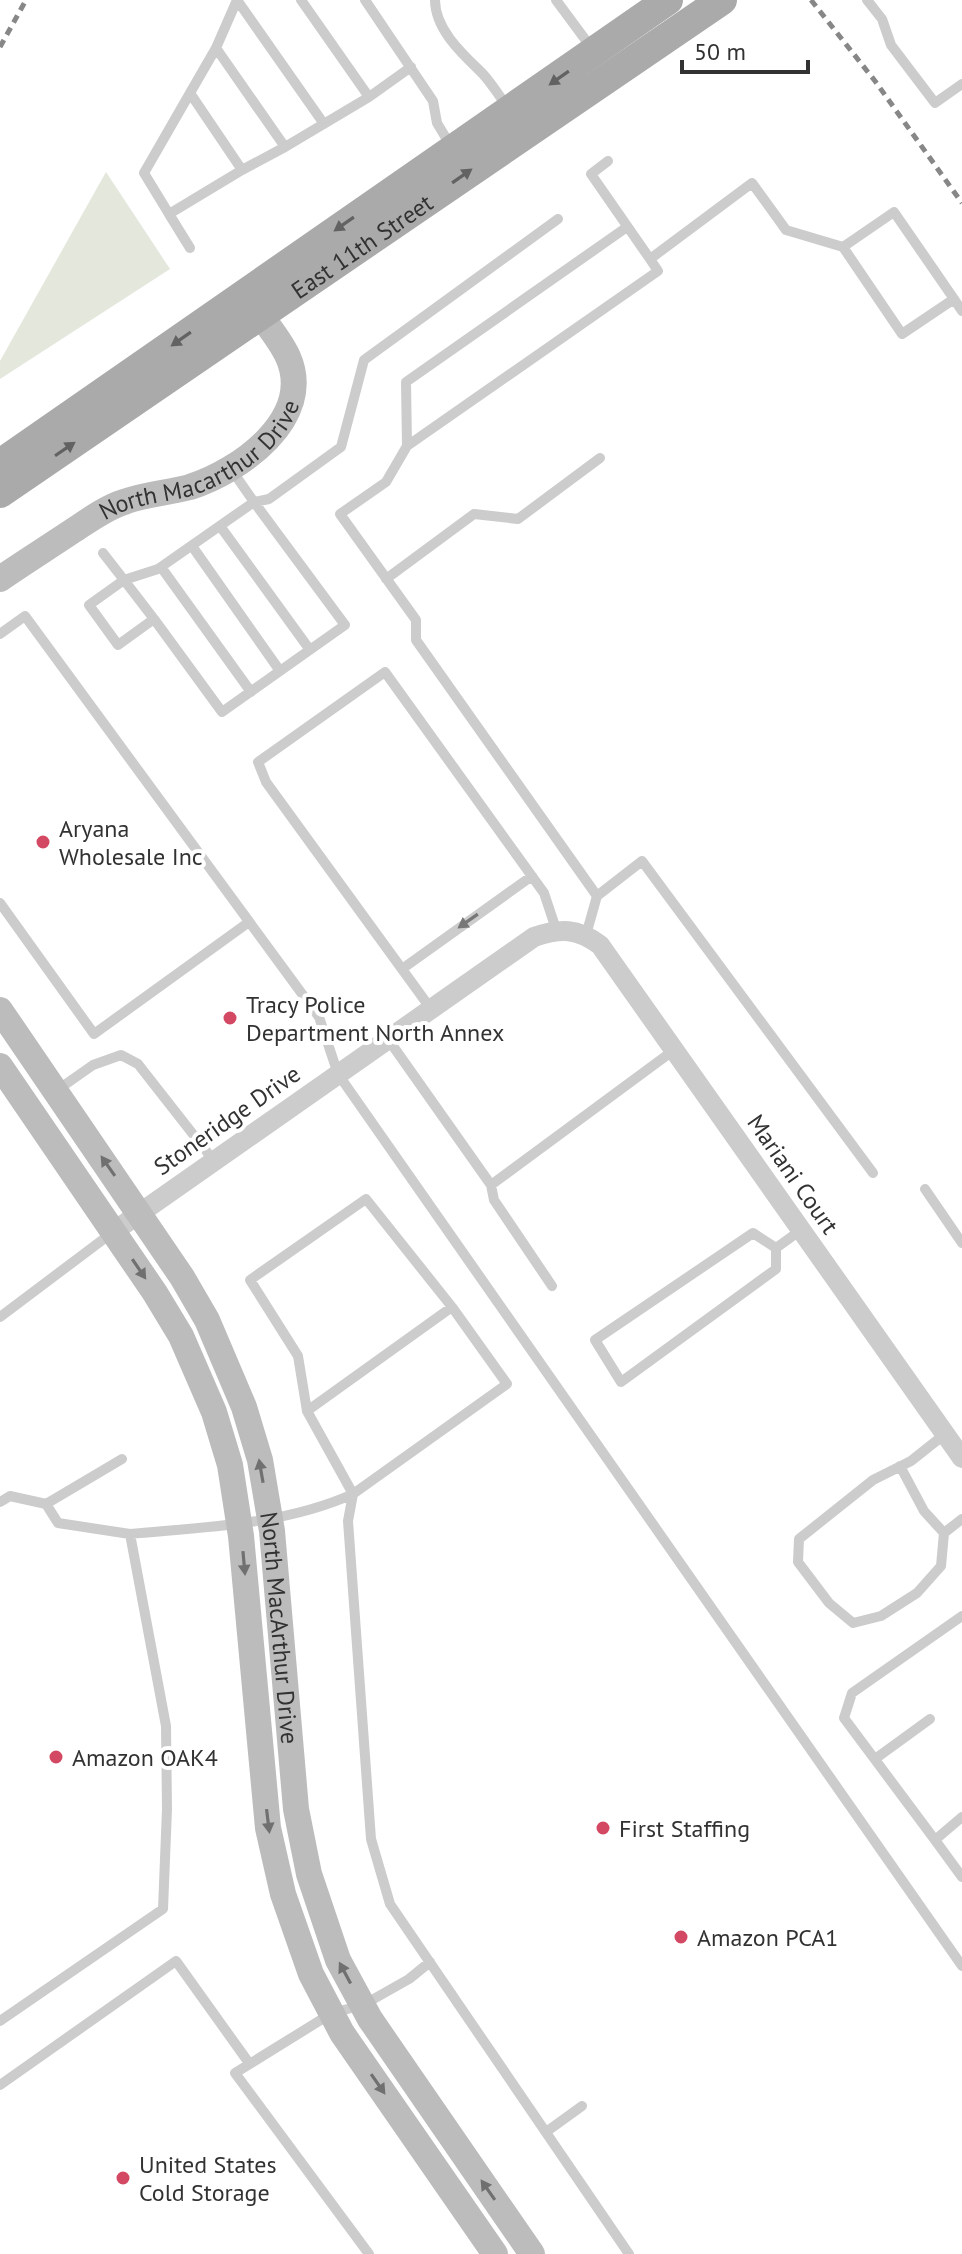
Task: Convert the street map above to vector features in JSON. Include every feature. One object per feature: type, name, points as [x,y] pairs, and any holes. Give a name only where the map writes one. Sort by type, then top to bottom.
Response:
[{"type":"main road","name":"East 11th Street","points":[[0,464],[508,144],[722,0]]},
{"type":"main road","name":"East 11th Street","points":[[0,493],[252,305],[453,149],[594,53],[655,4]]},
{"type":"main road","name":"North Macarthur Drive","points":[[0,579],[106,510],[125,501],[191,486],[230,467],[268,439],[283,422],[291,406],[294,382],[289,358],[252,305]]},
{"type":"main road","name":"North MacArthur Drive","points":[[0,1010],[140,1213],[207,1320],[244,1407],[260,1460],[270,1518],[296,1809],[314,1889],[338,1960],[363,2005],[532,2254]]},
{"type":"main road","name":"North MacArthur Drive","points":[[0,1066],[181,1336],[214,1412],[230,1465],[239,1523],[268,1828],[287,1907],[311,1974],[342,2033],[495,2254]]},
{"type":"street","name":"Stoneridge Drive","points":[[113,1232],[534,937],[572,931]]},
{"type":"street","name":"Mariani Court","points":[[572,931],[600,945],[962,1458]]},
{"type":"lane","points":[[190,248],[144,173],[216,48],[237,0],[324,124]]},
{"type":"lane","points":[[301,0],[369,97]]},
{"type":"lane","points":[[365,0],[433,101],[437,123],[453,149]]},
{"type":"lane","points":[[435,0],[435,10],[445,32],[464,58],[481,71],[511,111]]},
{"type":"lane","points":[[556,0],[594,53]]},
{"type":"lane","points":[[867,0],[882,19],[891,45],[935,103],[962,84]]},
{"type":"lane","points":[[216,48],[285,147]]},
{"type":"lane","points":[[169,214],[369,97],[411,67]]},
{"type":"lane","points":[[190,93],[242,170]]},
{"type":"lane","points":[[597,896],[416,640],[416,620],[340,514],[386,482],[407,446],[658,271],[591,174],[608,161]]},
{"type":"lane","points":[[650,259],[752,183],[786,230],[843,247],[902,334],[954,299]]},
{"type":"lane","points":[[843,247],[894,212],[962,311]]},
{"type":"lane","points":[[154,619],[118,645],[89,605],[124,580],[161,567],[254,502],[269,499],[341,447],[364,360],[558,219]]},
{"type":"lane","points":[[407,446],[406,382],[627,227]]},
{"type":"lane","points":[[386,579],[474,514],[518,519],[600,458]]},
{"type":"lane","points":[[103,553],[222,712],[345,625],[230,467]]},
{"type":"lane","points":[[220,526],[310,650]]},
{"type":"lane","points":[[192,546],[280,671]]},
{"type":"lane","points":[[161,567],[251,692]]},
{"type":"lane","points":[[0,634],[25,616],[319,1017],[338,1074],[962,1966]]},
{"type":"lane","points":[[431,1009],[266,782],[258,762],[385,672],[572,931],[597,896],[642,861],[873,1173]]},
{"type":"lane","points":[[402,969],[532,876]]},
{"type":"lane","points":[[0,903],[94,1034],[249,922]]},
{"type":"lane","points":[[388,1039],[491,1185],[494,1200],[552,1286]]},
{"type":"lane","points":[[491,1185],[674,1050]]},
{"type":"lane","points":[[56,1091],[93,1065],[121,1055],[138,1064],[214,1161]]},
{"type":"lane","points":[[925,1189],[962,1243]]},
{"type":"lane","points":[[46,1504],[58,1523],[130,1534],[239,1523],[321,1508],[353,1494],[507,1384],[452,1307],[366,1199],[250,1280],[298,1356],[307,1411],[353,1494],[348,1521],[371,1839],[390,1904],[629,2254]]},
{"type":"lane","points":[[776,1248],[801,1230]]},
{"type":"lane","points":[[0,1317],[113,1232]]},
{"type":"lane","points":[[753,1233],[776,1248],[776,1269],[621,1382],[595,1340],[753,1233]]},
{"type":"lane","points":[[307,1411],[452,1307]]},
{"type":"lane","points":[[945,1434],[900,1466],[873,1480],[799,1539],[798,1562],[829,1603],[853,1623],[881,1616],[917,1593],[941,1566],[944,1533],[962,1519]]},
{"type":"lane","points":[[0,1502],[10,1496],[46,1504],[122,1459]]},
{"type":"lane","points":[[900,1466],[924,1511],[944,1533]]},
{"type":"lane","points":[[0,2021],[163,1909],[166,1726],[130,1534]]},
{"type":"lane","points":[[962,1616],[852,1693],[844,1718],[962,1877]]},
{"type":"lane","points":[[875,1759],[930,1719]]},
{"type":"lane","points":[[935,1840],[962,1817]]},
{"type":"lane","points":[[0,2085],[176,1961],[249,2063]]},
{"type":"lane","points":[[369,2254],[235,2073],[332,2013],[363,2005],[409,1979],[430,1962]]},
{"type":"lane","points":[[546,2132],[582,2106]]},
{"type":"shaded area","points":[[106,172],[170,269],[0,379],[0,361]]},
{"type":"railway","points":[[0,47],[26,0]]},
{"type":"railway","points":[[811,0],[875,81],[962,203]]},
{"type":"place","name":"Aryana Wholesale Inc","points":[[43,842]]},
{"type":"place","name":"Tracy Police Department North Annex","points":[[230,1018]]},
{"type":"place","name":"Amazon OAK4","points":[[56,1757]]},
{"type":"place","name":"First Staffing","points":[[603,1828]]},
{"type":"place","name":"Amazon PCA1","points":[[681,1937]]},
{"type":"place","name":"United States Cold Storage","points":[[123,2178]]}]
